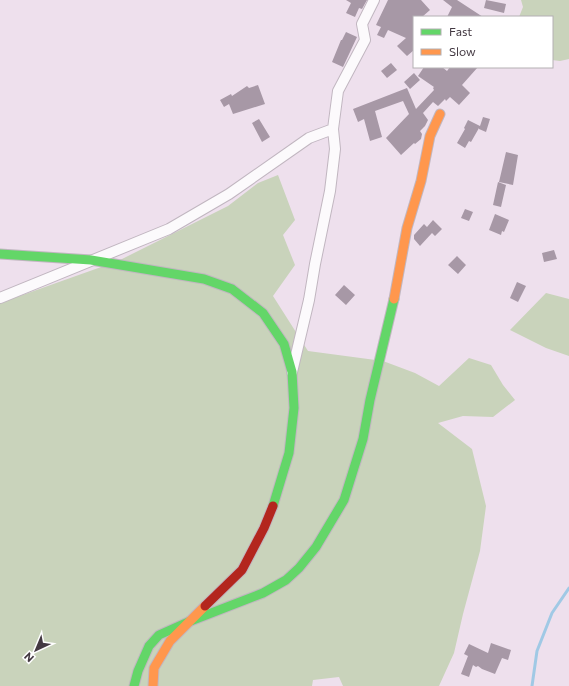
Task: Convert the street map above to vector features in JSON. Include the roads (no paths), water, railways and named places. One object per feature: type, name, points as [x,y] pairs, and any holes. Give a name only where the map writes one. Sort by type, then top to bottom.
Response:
[{"type":"street","points":[[292,372],[309,300],[330,191],[335,149],[333,129],[338,91],[365,40],[362,24],[374,0]]},
{"type":"street","points":[[134,686],[149,646],[159,635],[263,593],[286,580],[299,568],[316,547],[344,500],[363,439],[370,400],[392,308],[407,228],[421,181],[430,136],[440,114]]},
{"type":"street","points":[[0,298],[169,229],[229,194],[309,138],[333,129]]},
{"type":"street","points":[[0,254],[91,260],[204,279],[232,289],[263,313],[284,344],[292,372],[294,408],[289,453],[277,496],[264,528],[242,570],[170,641],[154,668],[153,686]]},
{"type":"waterway","points":[[532,686],[537,651],[552,613],[569,588]]}]
